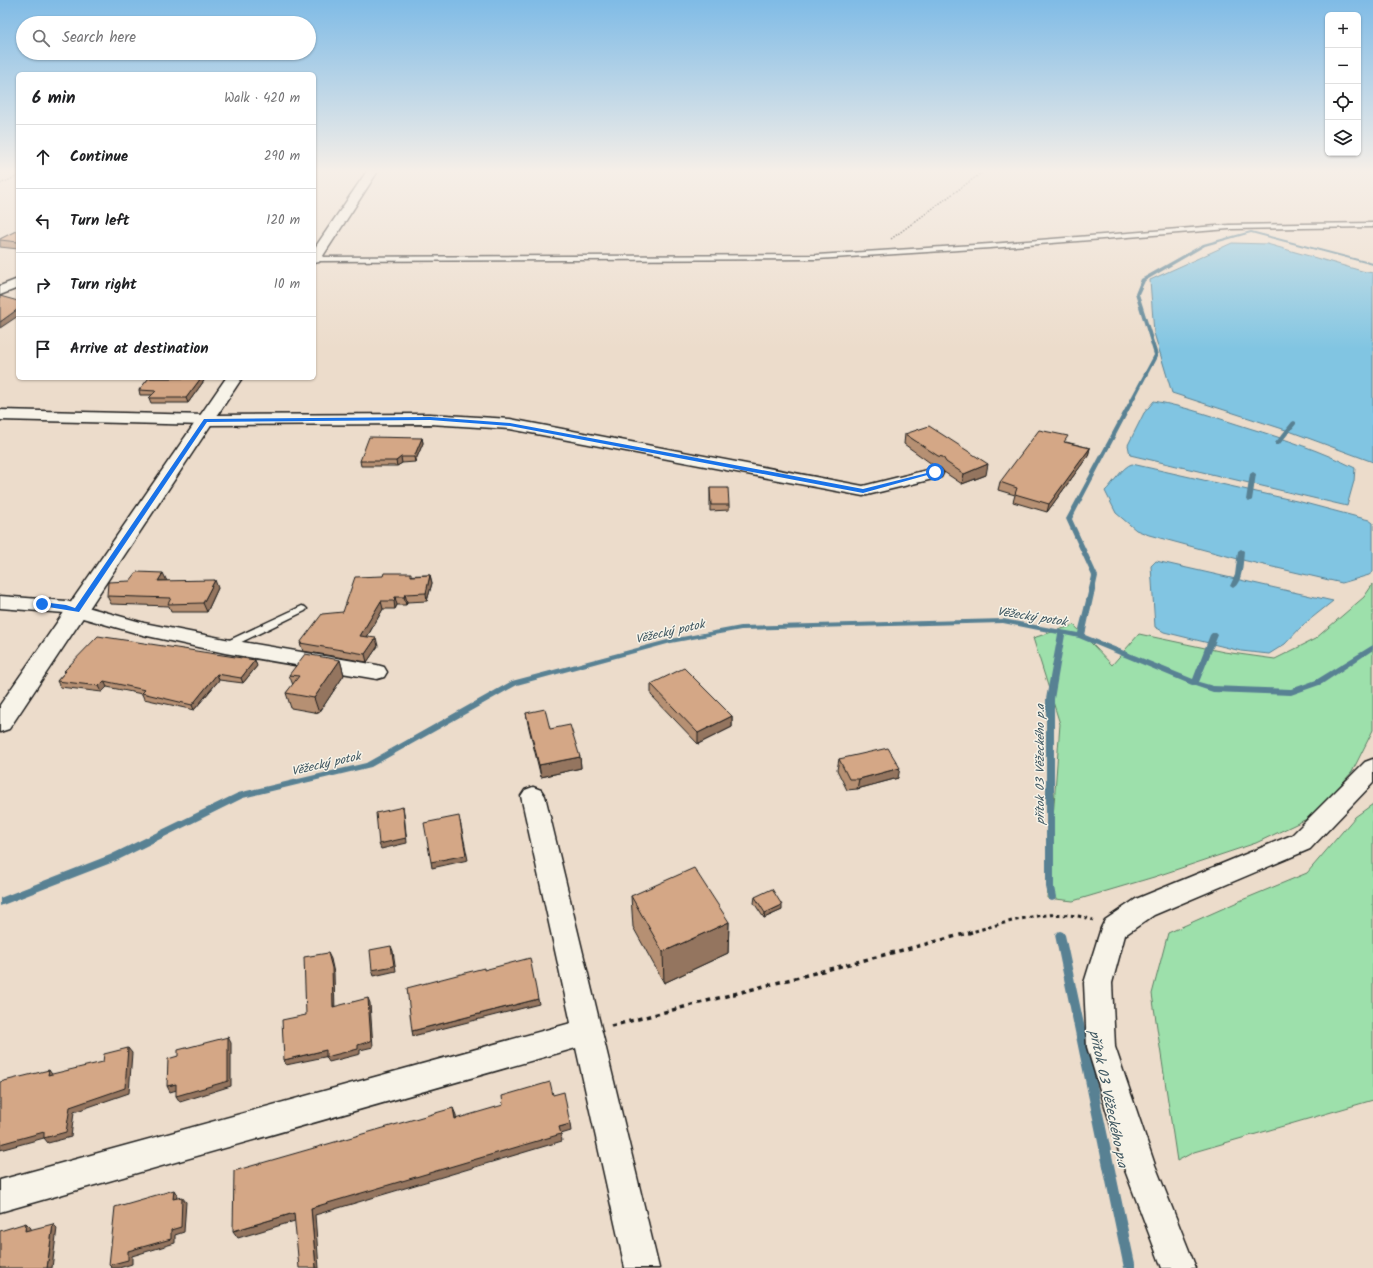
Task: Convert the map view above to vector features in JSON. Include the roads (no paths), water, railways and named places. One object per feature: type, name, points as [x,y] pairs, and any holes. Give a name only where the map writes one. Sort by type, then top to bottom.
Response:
[{"type":"main road","points":[[316,256],[333,230]]},
{"type":"main road","points":[[0,723],[233,380]]},
{"type":"street","points":[[0,291],[16,284]]},
{"type":"street","points":[[0,415],[206,420],[430,419],[510,424],[863,491],[935,472]]},
{"type":"street","points":[[0,602],[66,607],[144,629],[224,646],[378,672]]},
{"type":"street","points":[[1179,1268],[1139,1165],[1101,1047],[1098,982],[1114,928],[1145,907],[1301,842],[1373,768]]},
{"type":"street","points":[[533,796],[642,1268]]},
{"type":"street","points":[[0,1196],[587,1032]]},
{"type":"lane","points":[[316,259],[817,257],[1187,230]]},
{"type":"lane","points":[[224,646],[302,609]]},
{"type":"water","points":[[1232,243],[1267,244],[1373,273],[1373,462],[1289,431],[1172,393],[1154,333],[1150,280]]},
{"type":"water","points":[[1154,401],[1166,403],[1276,436],[1355,468],[1354,481],[1347,506],[1130,455],[1128,445],[1144,413]]},
{"type":"water","points":[[1132,464],[1301,502],[1369,520],[1373,523],[1373,572],[1369,575],[1342,583],[1238,559],[1149,535],[1136,530],[1116,513],[1105,491],[1125,468]]},
{"type":"water","points":[[1156,561],[1333,601],[1303,625],[1285,644],[1269,654],[1241,651],[1164,632],[1155,627],[1151,566]]},
{"type":"waterway","points":[[1081,636],[1095,576],[1069,519],[1156,355],[1137,294],[1143,280],[1204,245],[1251,232],[1373,264]]},
{"type":"waterway","points":[[1277,444],[1294,423]]},
{"type":"waterway","points":[[1249,500],[1253,474]]},
{"type":"waterway","points":[[1233,586],[1238,575],[1241,551]]},
{"type":"waterway","name":"Věžecký potok","points":[[0,902],[113,858],[241,795],[368,765],[515,683],[671,641],[741,628],[1003,621],[1062,632]]},
{"type":"waterway","name":"přítok 03 Věžeckého p.a","points":[[1052,897],[1050,887],[1050,699],[1062,632]]},
{"type":"waterway","name":"Věžecký potok","points":[[1062,632],[1081,636]]},
{"type":"waterway","points":[[1195,683],[1214,635]]},
{"type":"waterway","name":"Věžecký potok","points":[[1081,636],[1195,683]]},
{"type":"waterway","name":"Věžecký potok","points":[[1195,683],[1213,689],[1291,692],[1319,682],[1373,647]]},
{"type":"waterway","name":"přítok 03 Věžeckého p.a","points":[[1060,935],[1130,1268]]}]
